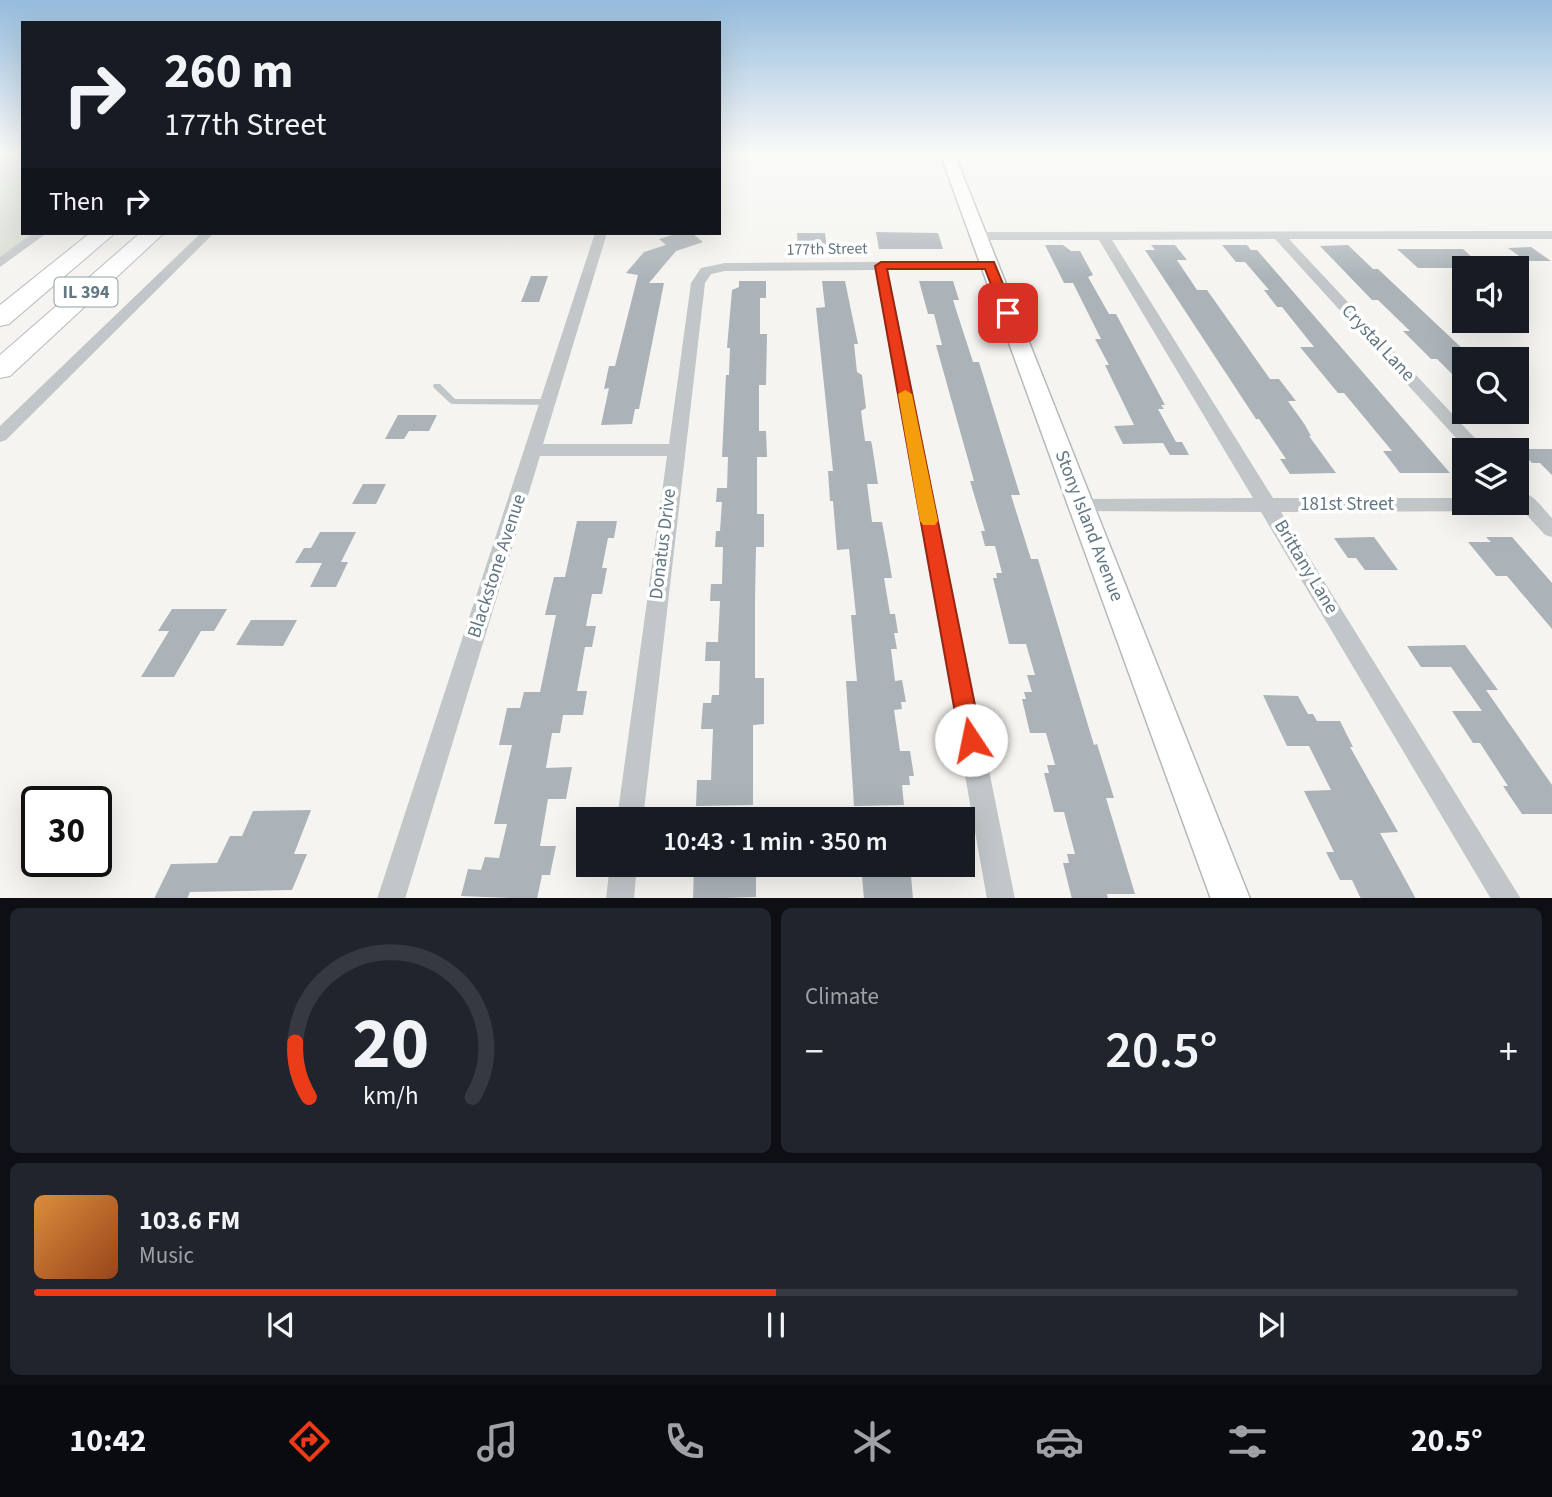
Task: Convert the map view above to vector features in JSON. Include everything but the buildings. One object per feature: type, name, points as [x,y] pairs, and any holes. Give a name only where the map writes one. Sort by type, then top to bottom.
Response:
[{"type":"highway","name":"IL 394","points":[[0,318],[102,235]]},
{"type":"highway","name":"IL 394","points":[[0,370],[151,235]]},
{"type":"street","name":"Stony Island Avenue","points":[[963,195],[1231,898]]},
{"type":"street","points":[[0,263],[38,235]]},
{"type":"street","points":[[0,436],[206,235]]},
{"type":"street","name":"Blackstone Avenue","points":[[391,898],[600,235]]},
{"type":"street","points":[[979,236],[1552,235]]},
{"type":"street","name":"Brittany Lane","points":[[1103,236],[1507,898]]},
{"type":"street","name":"Crystal Lane","points":[[1279,236],[1466,438]]},
{"type":"street","name":"177th Street","points":[[706,271],[725,267],[990,265]]},
{"type":"street","points":[[881,266],[1001,898]]},
{"type":"street","name":"Donatus Drive","points":[[631,807],[698,283],[706,271]]},
{"type":"street","points":[[533,450],[675,450]]},
{"type":"street","name":"181st Street","points":[[1082,506],[1452,500]]},
{"type":"street","points":[[1529,505],[1552,530]]},
{"type":"street","points":[[620,898],[622,877]]},
{"type":"lane","points":[[437,386],[453,401],[548,402]]},
{"type":"shaded area","points":[[0,195],[21,195],[21,235],[31,235],[0,258]]},
{"type":"slow traffic","points":[[905,394],[929,521]]},
{"type":"route","points":[[971,740],[881,266],[990,265],[1008,313]]}]
